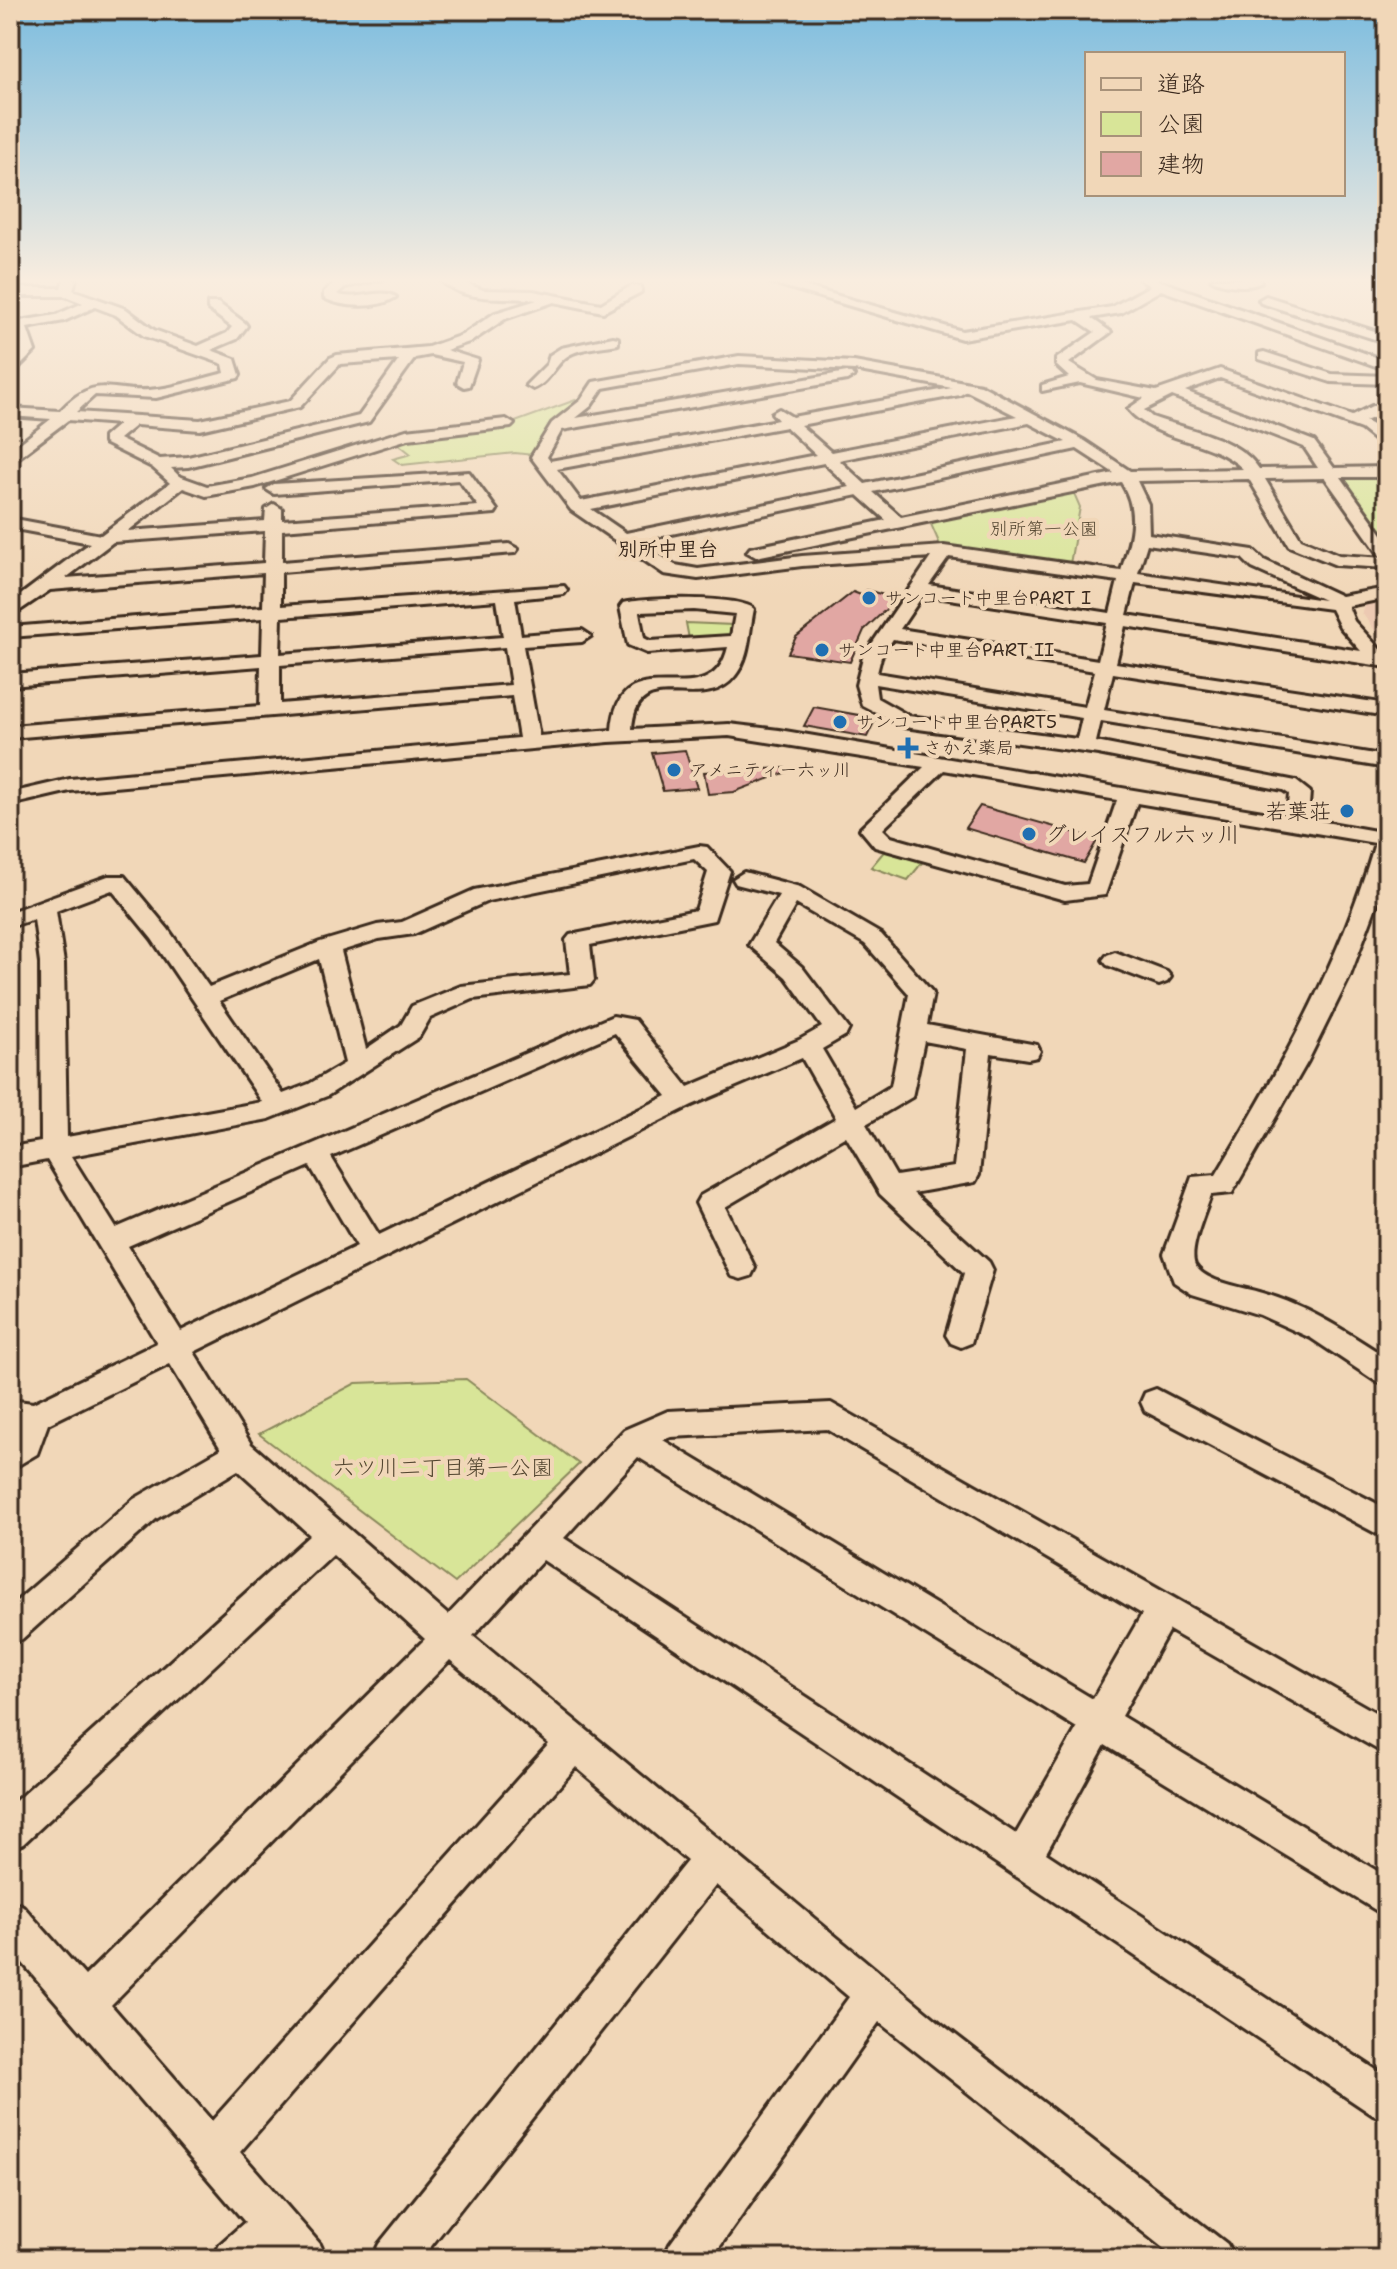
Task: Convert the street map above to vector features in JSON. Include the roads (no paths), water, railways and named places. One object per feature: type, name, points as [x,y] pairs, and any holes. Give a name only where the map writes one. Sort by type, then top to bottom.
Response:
[{"type":"street","points":[[10,459],[62,418],[81,397],[92,391],[156,394],[193,385]]},
{"type":"street","points":[[10,412],[62,418],[200,425],[298,407],[316,385]]},
{"type":"street","points":[[158,464],[188,462],[364,419],[389,385]]},
{"type":"street","points":[[599,385],[586,403],[557,426],[539,457],[577,507],[670,570],[698,574],[802,561],[944,551],[1324,605],[1387,593]]},
{"type":"street","points":[[746,385],[825,458],[862,487],[897,522]]},
{"type":"street","points":[[557,426],[802,385]]},
{"type":"street","points":[[959,385],[976,388],[1104,457],[1125,476],[1140,504],[1140,538],[1085,747]]},
{"type":"street","points":[[1047,388],[1058,385]]},
{"type":"street","points":[[1099,385],[1165,393],[1309,444],[1387,553]]},
{"type":"street","points":[[1187,385],[1139,404],[1135,409],[1138,414],[1222,447],[1248,464],[1295,542],[1336,560],[1387,563]]},
{"type":"street","points":[[1253,385],[1353,421],[1379,434],[1387,445]]},
{"type":"street","points":[[544,467],[976,388]]},
{"type":"street","points":[[1353,421],[1377,409],[1387,409]]},
{"type":"street","points":[[577,507],[1030,418]]},
{"type":"street","points":[[10,523],[107,539],[489,510],[463,475],[255,482],[206,491],[180,483],[158,464],[109,440],[132,421]]},
{"type":"street","points":[[274,481],[406,435],[506,424]]},
{"type":"street","points":[[621,539],[1080,444]]},
{"type":"street","points":[[670,570],[1125,476],[1387,472]]},
{"type":"street","points":[[270,711],[274,481]]},
{"type":"street","points":[[10,612],[180,483]]},
{"type":"street","points":[[10,546],[34,528]]},
{"type":"street","points":[[1140,538],[1247,554],[1258,564],[1329,595],[1338,603],[1346,623],[1383,664]]},
{"type":"street","points":[[10,632],[272,611],[460,575],[509,549]]},
{"type":"street","points":[[904,721],[869,701],[865,696],[866,677],[872,657],[944,551]]},
{"type":"street","points":[[46,585],[273,566],[460,575],[505,594],[558,590]]},
{"type":"street","points":[[918,589],[1383,664]]},
{"type":"street","points":[[505,594],[530,744]]},
{"type":"street","points":[[622,735],[620,713],[631,696],[657,688],[710,684],[722,680],[729,673],[737,641],[745,609],[694,605],[629,607],[635,641],[647,647],[737,641]]},
{"type":"street","points":[[887,633],[1387,710]]},
{"type":"street","points":[[10,680],[582,636]]},
{"type":"street","points":[[866,677],[1387,762]]},
{"type":"street","points":[[10,729],[521,690]]},
{"type":"street","points":[[875,753],[889,724],[904,721],[1085,747],[1289,785],[1300,792],[1297,825]]},
{"type":"street","points":[[12,793],[70,785],[622,735],[729,730],[1387,839],[1353,946],[1318,1022],[1223,1186],[1201,1184],[1178,1254],[1184,1274],[1202,1286],[1269,1306],[1308,1324],[1356,1350],[1387,1373]]},
{"type":"street","points":[[939,764],[871,829],[883,842],[1065,893],[1097,890],[1129,796]]},
{"type":"street","points":[[10,1157],[260,1113],[318,1090],[410,1031],[421,1012],[469,992],[582,980],[578,940],[706,915],[719,871],[699,852],[630,863],[501,894],[482,895],[406,929],[377,932],[328,947],[205,998]]},
{"type":"street","points":[[741,1268],[710,1203],[903,1091],[921,993],[873,939],[792,892],[744,879]]},
{"type":"street","points":[[10,920],[116,881],[160,934],[277,1105]]},
{"type":"street","points":[[10,1457],[26,1445],[22,1415],[174,1347],[683,1099],[808,1046],[837,1029],[794,972],[761,945],[792,892]]},
{"type":"street","points":[[44,907],[52,963],[54,1150],[240,1453],[449,1638],[875,1994],[1212,2259]]},
{"type":"street","points":[[328,947],[358,1066]]},
{"type":"street","points":[[1115,960],[1159,977]]},
{"type":"street","points":[[110,1242],[613,1024],[626,1026],[683,1099]]},
{"type":"street","points":[[914,1031],[1028,1051]]},
{"type":"street","points":[[889,1187],[966,1175],[980,1043]]},
{"type":"street","points":[[808,1046],[889,1187],[979,1270],[961,1335]]},
{"type":"street","points":[[315,1153],[374,1250]]},
{"type":"street","points":[[1156,1402],[1387,1525]]},
{"type":"street","points":[[85,2004],[449,1638],[635,1439],[668,1424],[831,1416],[1387,1738]]},
{"type":"street","points":[[635,1439],[1387,1898]]},
{"type":"street","points":[[10,1628],[145,1509],[240,1453]]},
{"type":"street","points":[[10,1831],[332,1535]]},
{"type":"street","points":[[539,1539],[1387,2101]]},
{"type":"street","points":[[1022,1859],[1163,1609]]},
{"type":"street","points":[[212,2152],[574,1743]]},
{"type":"street","points":[[394,2259],[713,1858]]},
{"type":"street","points":[[10,1919],[305,2259]]},
{"type":"street","points":[[685,2259],[875,1994]]},
{"type":"street","points":[[235,2259],[274,2224]]},
{"type":"place","name":"サンコート中里台PART I","points":[[869,598]]},
{"type":"place","name":"サンコート中里台PART II","points":[[822,650]]},
{"type":"place","name":"サンコート中里台PART5","points":[[840,722]]},
{"type":"place","name":"さかえ薬局","points":[[908,748]]},
{"type":"place","name":"アメニティー六ッ川","points":[[674,770]]},
{"type":"place","name":"若葉荘","points":[[1347,811]]},
{"type":"place","name":"グレイスフル六ッ川","points":[[1029,834]]},
{"type":"district","name":"別所中里台","points":[[668,549]]},
{"type":"park label","name":"別所第一公園","points":[[1044,529]]},
{"type":"park label","name":"六ツ川二丁目第一公園","points":[[443,1467]]}]
